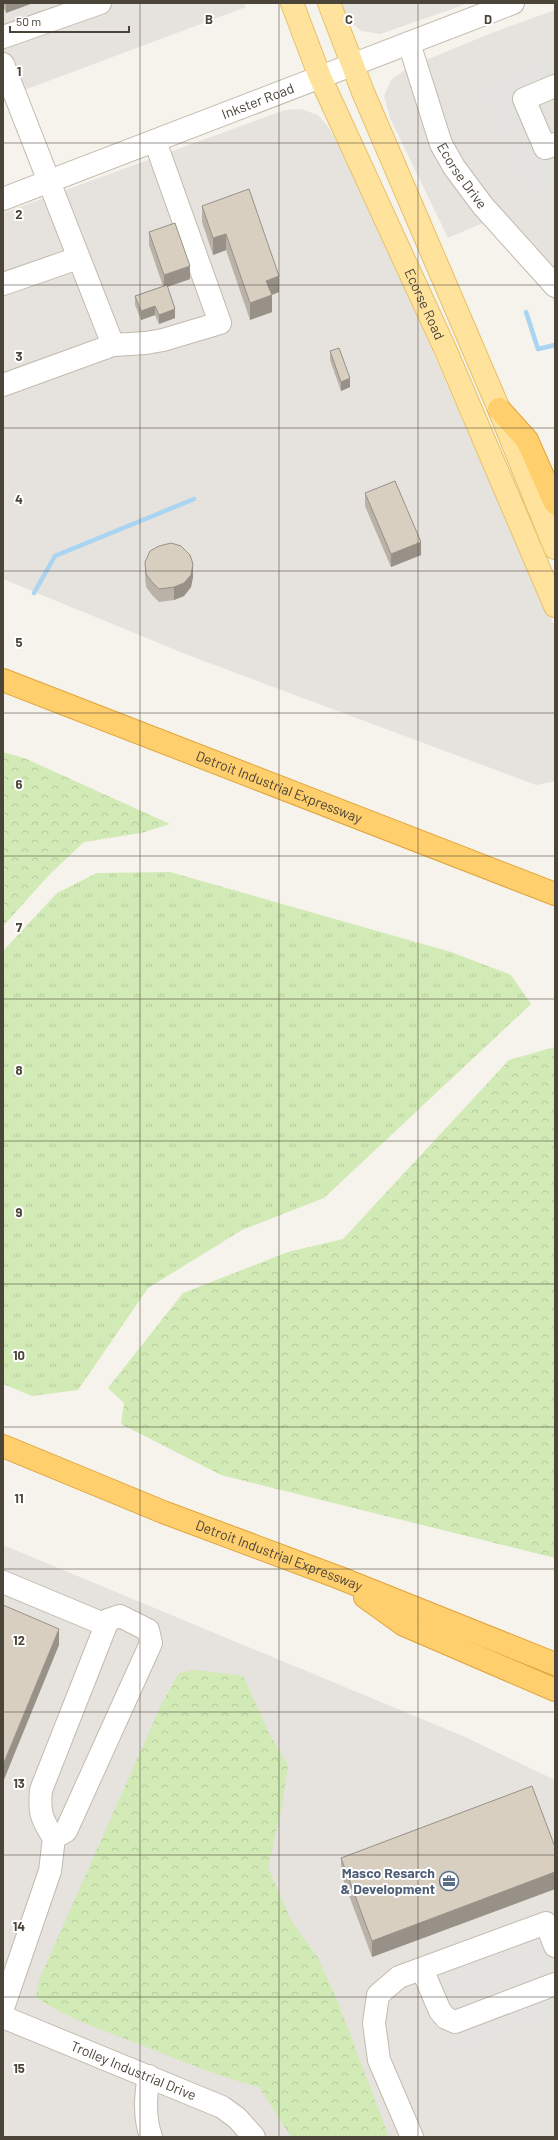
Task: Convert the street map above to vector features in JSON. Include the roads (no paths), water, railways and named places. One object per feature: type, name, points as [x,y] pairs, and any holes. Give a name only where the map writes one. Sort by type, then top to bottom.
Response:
[{"type":"highway","points":[[499,408],[527,440],[555,503]]},
{"type":"highway","name":"Detroit Industrial Expressway","points":[[3,680],[555,894]]},
{"type":"highway","name":"Detroit Industrial Expressway","points":[[3,1446],[163,1512],[340,1578],[555,1664]]},
{"type":"highway","points":[[340,1578],[404,1625],[555,1690]]},
{"type":"main road","name":"Ecorse Road","points":[[292,3],[320,77],[446,351],[555,606]]},
{"type":"main road","name":"Ecorse Road","points":[[329,3],[363,92],[499,408],[555,548]]},
{"type":"street","points":[[3,37],[100,3]]},
{"type":"street","name":"Inkster Road","points":[[3,199],[410,43],[500,5]]},
{"type":"street","name":"Ecorse Drive","points":[[410,43],[441,144],[454,167],[483,206],[555,286]]},
{"type":"street","points":[[3,64],[113,345]]},
{"type":"street","points":[[555,86],[524,98],[545,148],[555,144]]},
{"type":"street","points":[[3,385],[113,345],[146,343],[163,340],[220,323],[155,141]]},
{"type":"street","points":[[527,255],[555,272]]},
{"type":"street","points":[[3,284],[78,258]]},
{"type":"street","points":[[3,1582],[106,1624]]},
{"type":"street","points":[[3,2008],[50,1871],[54,1838],[42,1820],[39,1806],[41,1790],[106,1624],[108,1620],[120,1616],[148,1630],[151,1643],[66,1831],[54,1838]]},
{"type":"street","points":[[412,2137],[379,2060],[374,2023],[378,1995],[399,1978],[546,1923],[555,1946]]},
{"type":"street","points":[[422,1969],[440,2011],[446,2018],[455,2022],[555,1984]]},
{"type":"street","name":"Trolley Industrial Drive","points":[[3,2017],[222,2107],[237,2118],[254,2137]]},
{"type":"street","points":[[149,2076],[146,2095],[146,2117],[151,2137]]},
{"type":"waterway","points":[[526,312],[538,349],[555,345]]},
{"type":"waterway","points":[[34,593],[55,556],[194,499]]},
{"type":"place","name":"Masco Resarch & Development","points":[[449,1881]]}]
